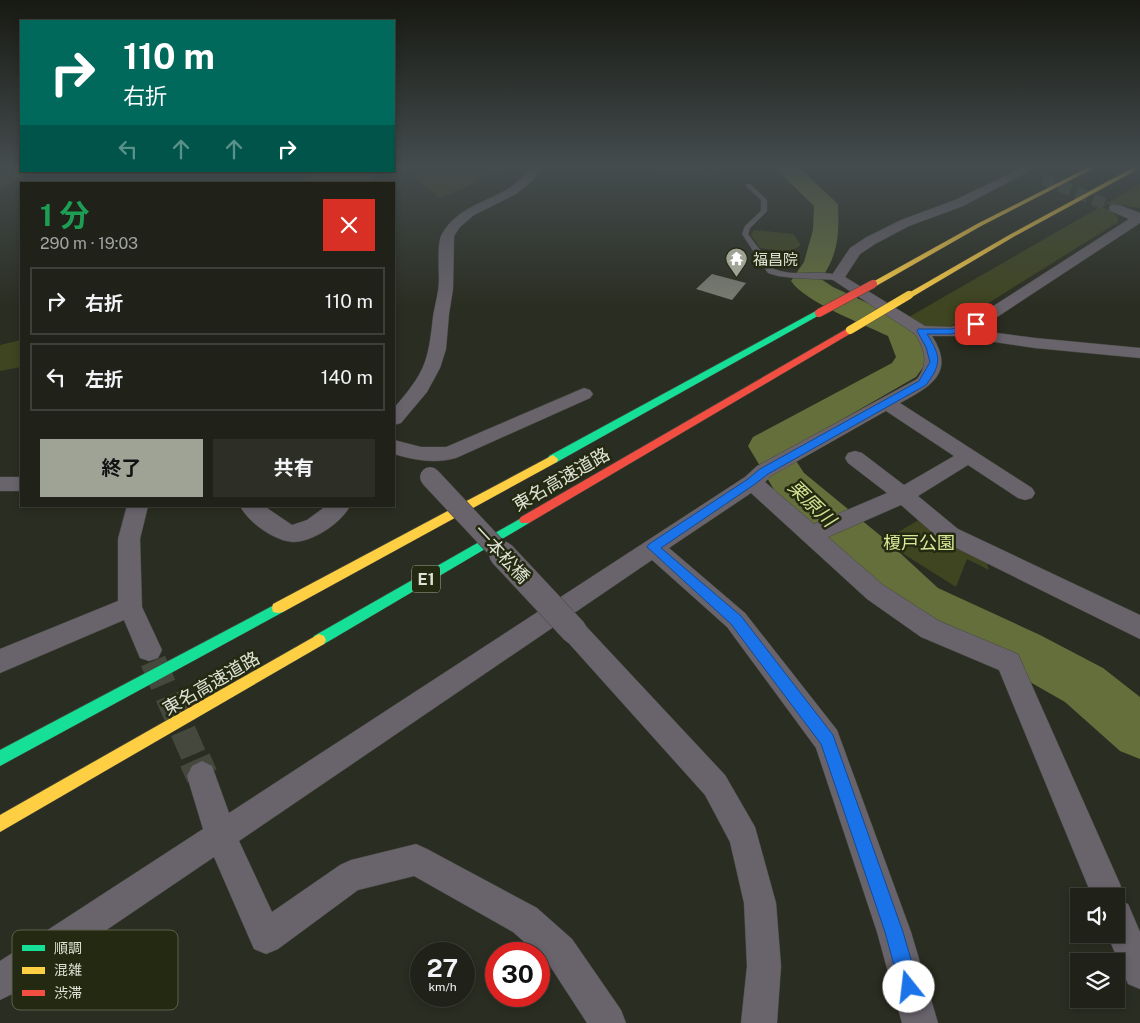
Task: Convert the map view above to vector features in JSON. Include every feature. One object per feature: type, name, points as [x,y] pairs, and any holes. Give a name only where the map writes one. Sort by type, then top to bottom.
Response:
[{"type":"highway","name":"東名高速道路","points":[[0,758],[379,554],[1003,213]]},
{"type":"highway","name":"東名高速道路","points":[[0,824],[412,587],[1053,213]]},
{"type":"street","points":[[395,418],[421,388],[432,368],[438,348],[441,314],[446,289],[447,236],[455,224],[469,213]]},
{"type":"street","points":[[77,930],[758,476],[923,383],[931,372],[934,362],[931,347],[921,331],[834,277],[861,246],[905,223],[933,213]]},
{"type":"street","points":[[1126,213],[1139,218]]},
{"type":"street","points":[[952,332],[976,324],[1139,218]]},
{"type":"street","points":[[921,331],[952,332],[1035,343],[1140,353]]},
{"type":"street","points":[[400,448],[427,455],[449,453],[584,394]]},
{"type":"street","points":[[887,403],[1025,492]]},
{"type":"street","name":"一本松橋","points":[[400,448],[430,477],[574,631],[715,785],[744,838],[760,903],[764,966],[759,1023]]},
{"type":"street","points":[[816,532],[903,495],[969,456]]},
{"type":"street","points":[[855,458],[950,535],[1122,617],[1140,628]]},
{"type":"street","points":[[758,476],[875,592],[922,624],[1009,662],[1105,888]]},
{"type":"street","points":[[0,484],[20,484]]},
{"type":"street","points":[[138,507],[129,539],[130,607],[149,650]]},
{"type":"street","points":[[251,507],[288,533],[307,530],[331,516],[339,507]]},
{"type":"street","points":[[653,547],[736,620],[827,740],[894,932],[920,1023]]},
{"type":"street","points":[[0,661],[130,607]]},
{"type":"street","points":[[202,776],[220,834],[266,937],[351,876],[416,860],[525,920],[560,951],[608,1023]]},
{"type":"street","points":[[1125,937],[1140,972]]},
{"type":"street","points":[[0,982],[12,974]]},
{"type":"lane","points":[[762,213],[747,227],[745,234],[771,271],[794,276],[834,277]]},
{"type":"green space","points":[[1090,213],[1114,213],[1118,217],[1118,222],[947,329],[928,328],[907,318]]},
{"type":"green space","points":[[754,230],[793,234],[801,245],[790,252],[760,248],[751,235]]},
{"type":"green space","points":[[20,340],[20,367],[0,371],[0,345]]},
{"type":"green space","name":"榎戸公園","points":[[922,518],[986,560],[989,570],[967,559],[956,587],[883,541]]},
{"type":"building","points":[[712,274],[746,283],[732,300],[696,289]]},
{"type":"waterway","name":"栗原川","points":[[826,213],[826,230],[818,263],[805,281],[823,293],[902,331],[913,358],[904,370],[767,446],[790,483],[871,554],[921,602],[1022,651],[1084,685],[1140,732]]},
{"type":"tunnel","points":[[153,661],[196,761]]},
{"type":"tunnel","points":[[195,760],[202,776]]},
{"type":"traffic: fast","points":[[553,459],[819,313]]},
{"type":"traffic: fast","points":[[319,640],[525,520]]},
{"type":"traffic: fast","points":[[0,758],[278,608]]},
{"type":"traffic: slow","points":[[873,284],[1003,213]]},
{"type":"traffic: slow","points":[[909,295],[1054,213]]},
{"type":"traffic: slow","points":[[850,330],[909,295]]},
{"type":"traffic: slow","points":[[278,608],[553,459]]},
{"type":"traffic: slow","points":[[0,824],[319,640]]},
{"type":"traffic: jam","points":[[819,313],[873,284]]},
{"type":"traffic: jam","points":[[525,520],[850,330]]},
{"type":"place","name":"福昌院","points":[[737,278]]},
{"type":"route","points":[[909,987],[894,932],[827,740],[736,620],[653,547],[752,482],[764,471],[829,433],[923,383],[931,372],[934,362],[931,347],[921,331],[952,332],[976,324]]}]
